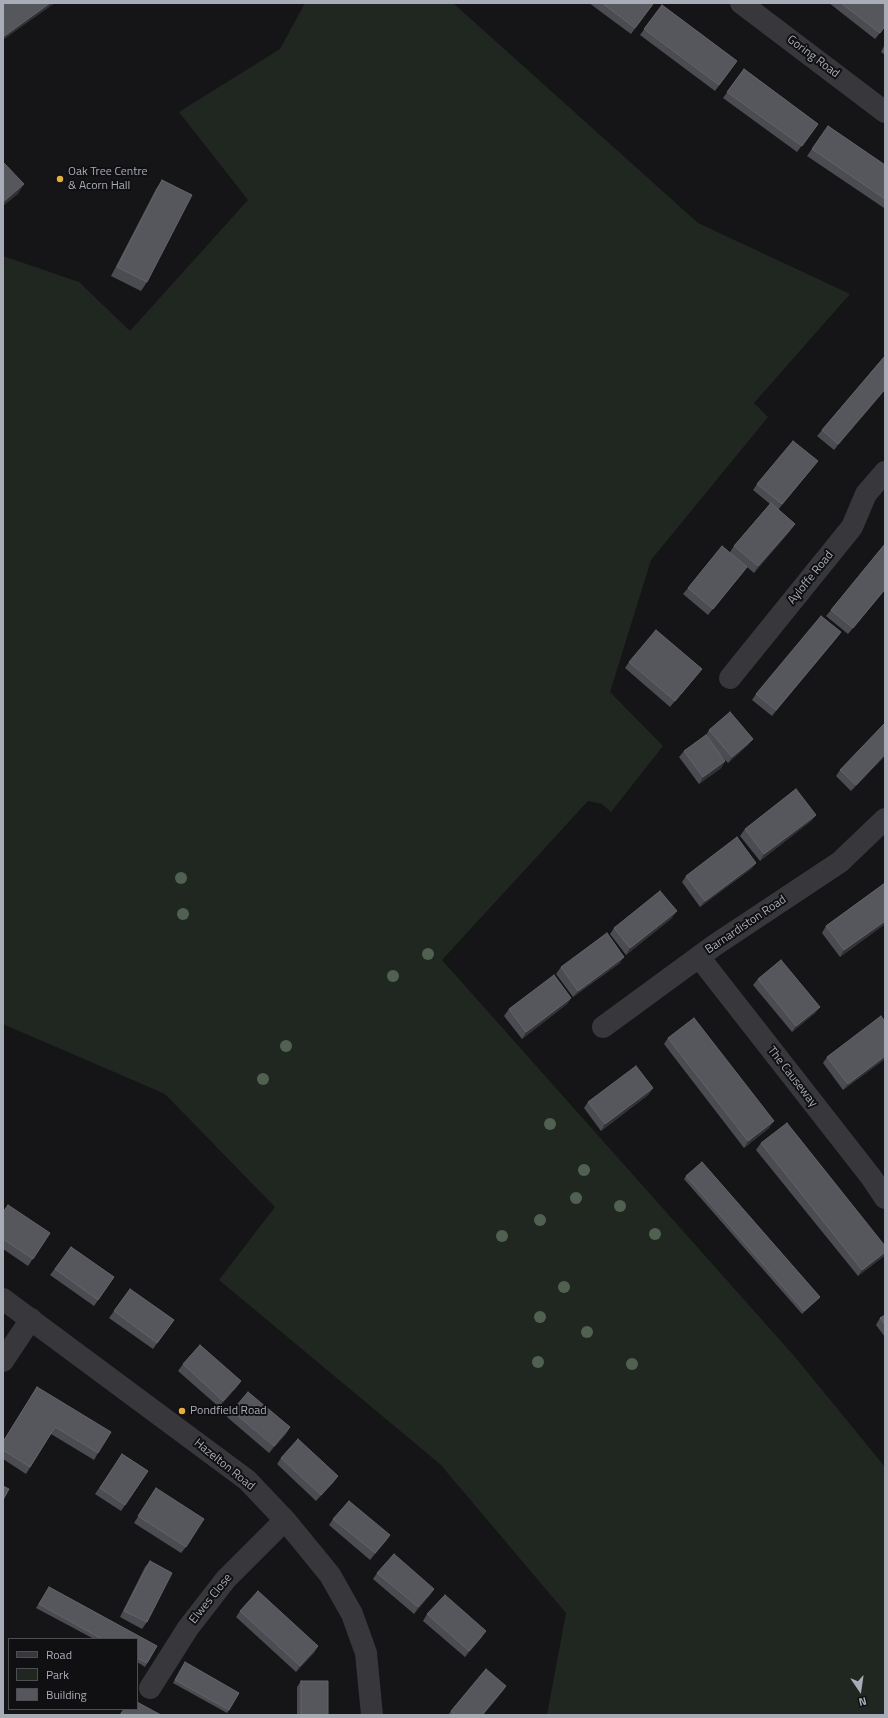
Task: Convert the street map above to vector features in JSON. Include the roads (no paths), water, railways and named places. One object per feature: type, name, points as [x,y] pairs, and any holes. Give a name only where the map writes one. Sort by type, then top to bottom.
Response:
[{"type":"street","name":"Goring Road","points":[[741,3],[885,112]]},
{"type":"street","name":"Ayloffe Road","points":[[730,678],[852,527],[866,494],[885,472]]},
{"type":"street","name":"Barnardiston Road","points":[[603,1027],[699,957],[840,862],[885,819]]},
{"type":"street","name":"The Causeway","points":[[699,957],[871,1177],[885,1198]]},
{"type":"street","name":"Hazelton Road","points":[[3,1298],[247,1480],[285,1520],[330,1575],[352,1614],[366,1653],[372,1715]]},
{"type":"street","points":[[3,1361],[31,1319]]},
{"type":"street","name":"Elwes Close","points":[[150,1688],[188,1628],[226,1579],[285,1520]]},
{"type":"place","name":"Oak Tree Centre & Acorn Hall","points":[[60,179]]},
{"type":"place","name":"Pondfield Road","points":[[182,1411]]}]
